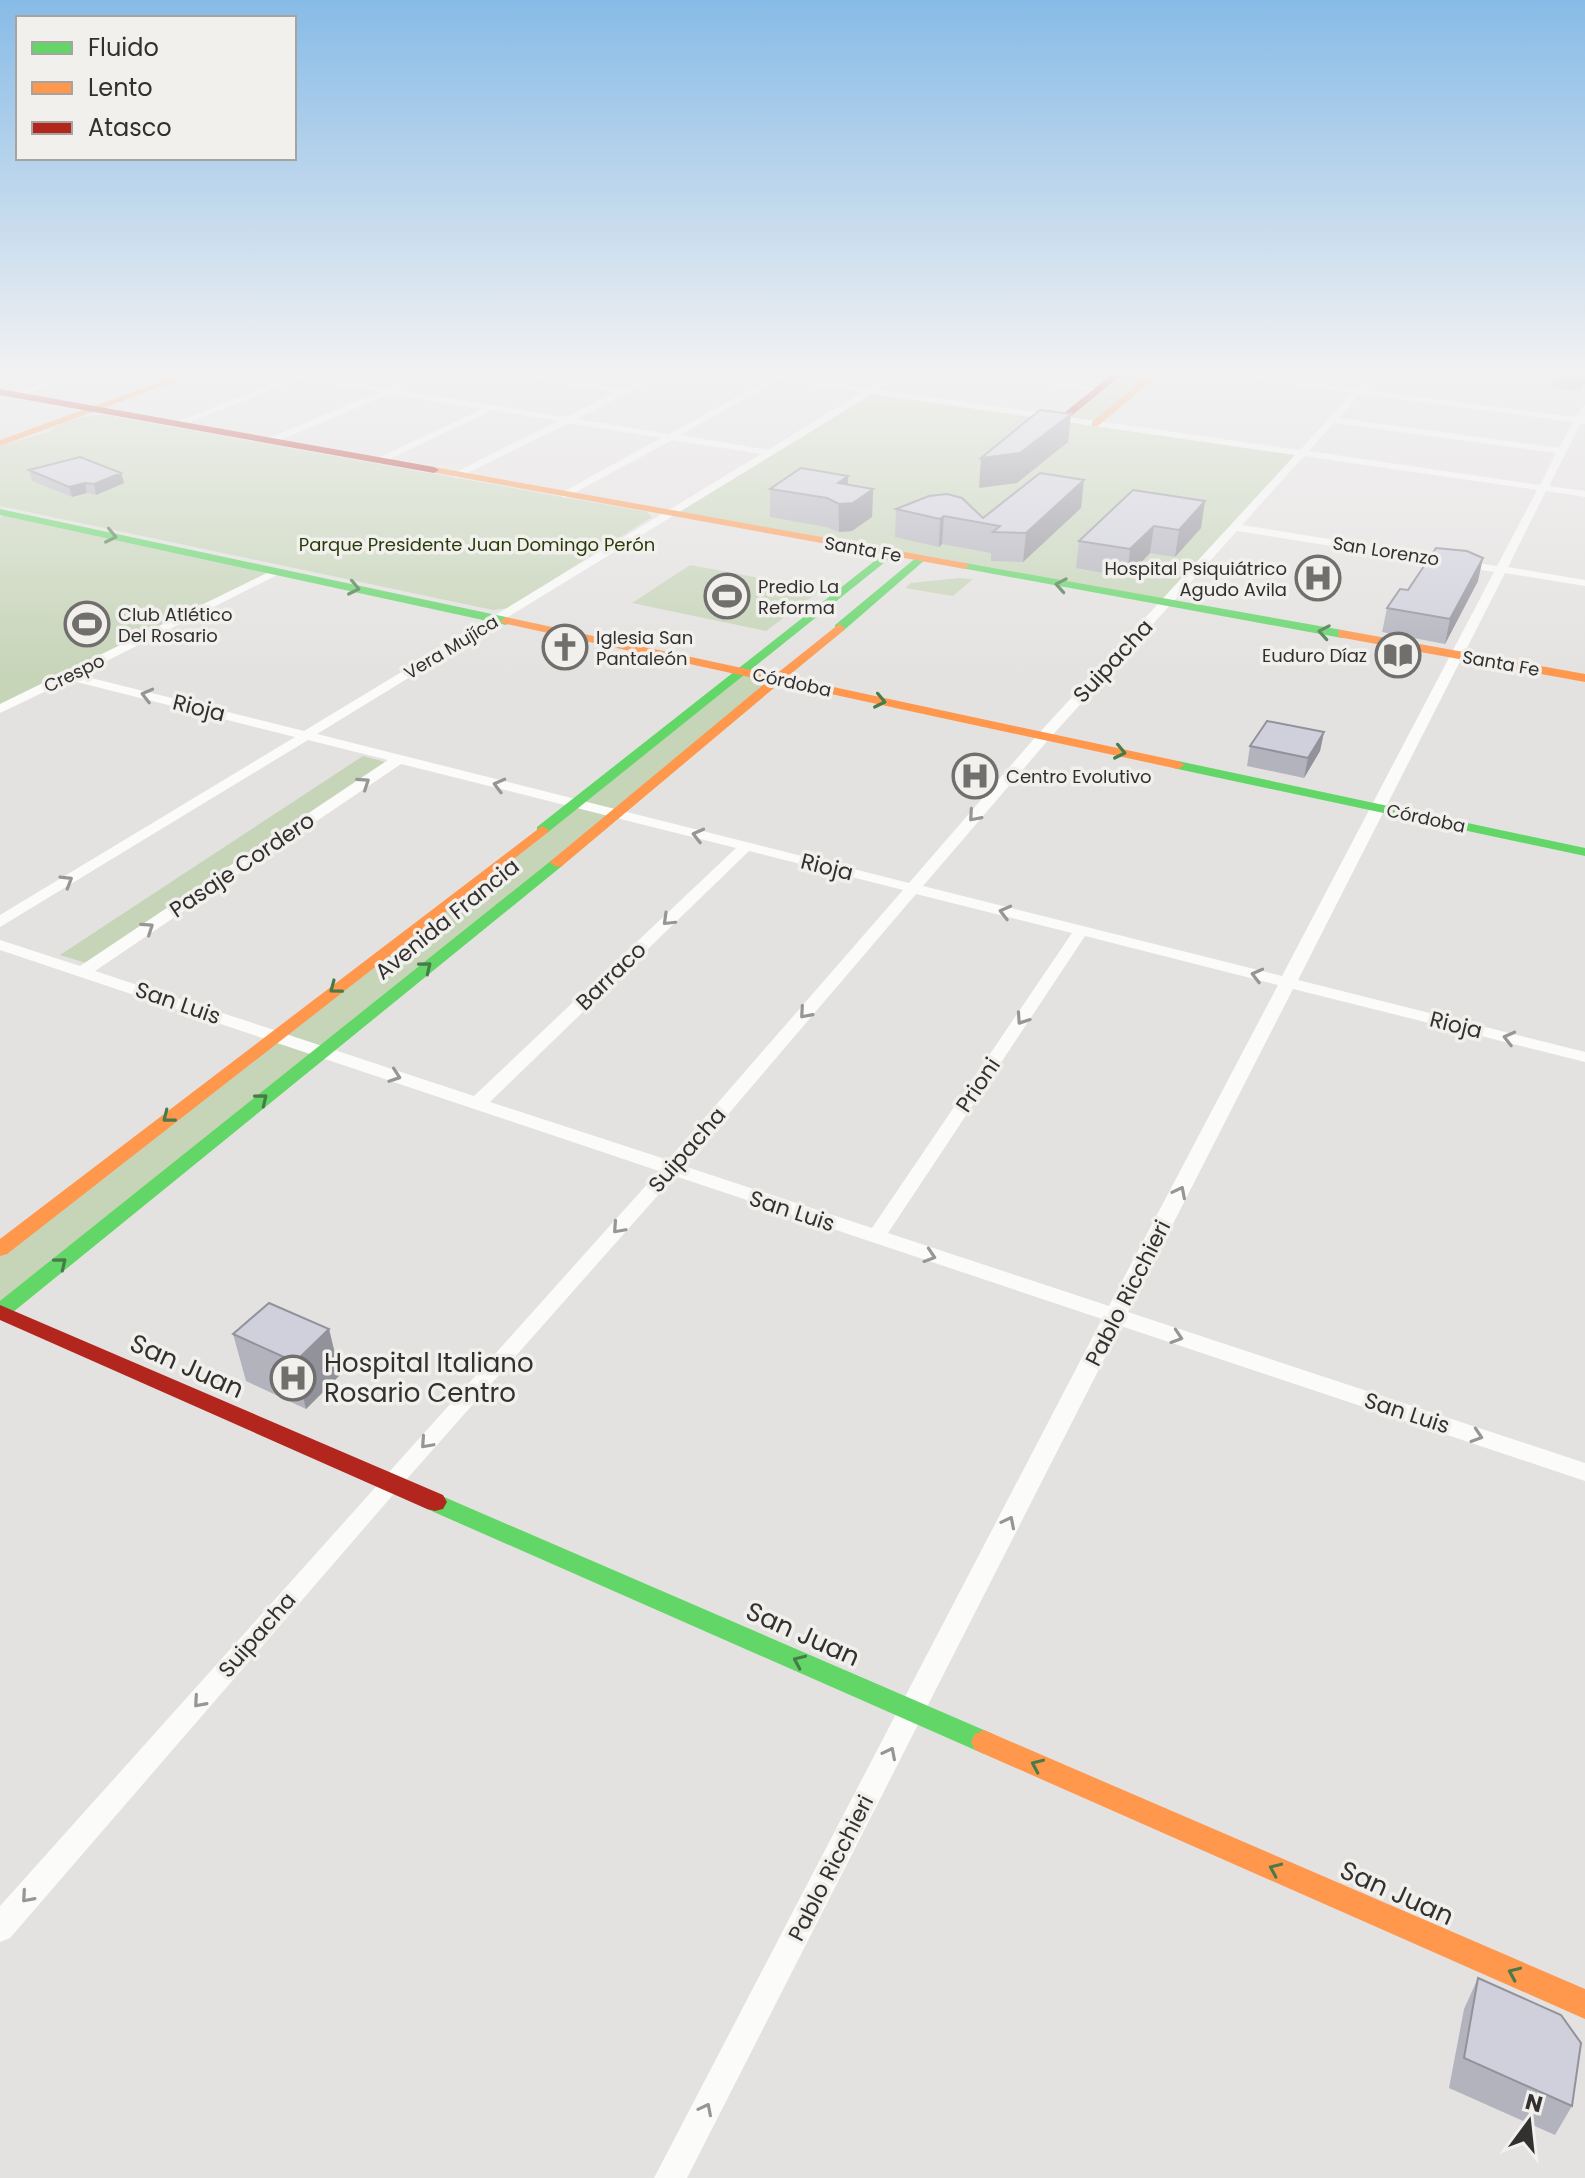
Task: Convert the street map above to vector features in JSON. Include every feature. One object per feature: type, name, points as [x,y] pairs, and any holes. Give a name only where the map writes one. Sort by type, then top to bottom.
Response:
[{"type":"main road","name":"Santa Fe","points":[[449,474],[1585,678]]},
{"type":"main road","name":"Córdoba","points":[[3,514],[1585,852]]},
{"type":"main road","name":"Avenida Francia","points":[[0,1249],[574,805],[890,554]]},
{"type":"main road","name":"Avenida Francia","points":[[0,1312],[616,815],[921,559]]},
{"type":"main road","name":"San Juan","points":[[0,1312],[1585,2004]]},
{"type":"street","points":[[565,495],[604,474]]},
{"type":"street","name":"Vera Mujíca","points":[[0,922],[737,474]]},
{"type":"street","name":"Suipacha","points":[[0,1928],[390,1483],[670,1170],[1044,736],[1282,474]]},
{"type":"street","points":[[1444,474],[1585,494]]},
{"type":"street","name":"Pablo Ricchieri","points":[[670,2178],[1551,474]]},
{"type":"street","name":"San Lorenzo","points":[[1234,527],[1585,583]]},
{"type":"street","name":"Crespo","points":[[0,709],[277,571]]},
{"type":"street","name":"Rioja","points":[[69,676],[1585,1057]]},
{"type":"street","name":"Pasaje Cordero","points":[[84,971],[399,759]]},
{"type":"street","name":"Barraco","points":[[477,1104],[745,847]]},
{"type":"street","name":"Prioni","points":[[875,1238],[1081,931]]},
{"type":"street","name":"San Luis","points":[[0,945],[1585,1472]]},
{"type":"green space","name":"Parque Presidente Juan Domingo Perón","points":[[0,474],[432,474],[647,512],[652,517],[508,608],[493,610],[0,506]]},
{"type":"green space","points":[[736,474],[1282,474],[1165,604],[670,514]]},
{"type":"green space","name":"Club Atlético Del Rosario","points":[[8,514],[277,571],[0,709],[0,517]]},
{"type":"green space","name":"Predio La Reforma","points":[[690,565],[821,590],[766,631],[632,603]]},
{"type":"green space","points":[[973,579],[953,596],[905,588],[911,583]]},
{"type":"green space","points":[[742,671],[776,678],[0,1312],[0,1249]]},
{"type":"green space","points":[[363,756],[385,762],[86,963],[60,955]]},
{"type":"building","points":[[38,474],[119,474],[94,484],[69,487]]},
{"type":"building","points":[[793,474],[834,474],[848,476],[838,483],[873,489],[853,503],[839,504],[827,498],[770,489]]},
{"type":"building","points":[[1039,474],[1084,480],[1026,533],[993,532],[1000,526],[944,516],[940,519],[896,509],[929,496],[947,494],[962,498],[983,518]]},
{"type":"building","points":[[1133,490],[1205,501],[1179,530],[1154,526],[1130,549],[1079,541]]},
{"type":"building","points":[[1436,548],[1467,551],[1483,558],[1450,619],[1387,608],[1400,589],[1408,590]]},
{"type":"building","points":[[1267,721],[1324,732],[1308,758],[1250,746]]},
{"type":"building","points":[[269,1303],[329,1329],[295,1362],[233,1334]]},
{"type":"building","points":[[1478,1978],[1561,2015],[1581,2043],[1572,2106],[1464,2058]]},
{"type":"traffic: fast","points":[[0,512],[506,621]]},
{"type":"traffic: fast","points":[[542,830],[890,554]]},
{"type":"traffic: fast","points":[[839,628],[921,559]]},
{"type":"traffic: fast","points":[[965,566],[1342,634]]},
{"type":"traffic: fast","points":[[1178,765],[1585,852]]},
{"type":"traffic: fast","points":[[0,1312],[557,863]]},
{"type":"traffic: fast","points":[[435,1502],[984,1742]]},
{"type":"traffic: slow","points":[[454,474],[965,566]]},
{"type":"traffic: slow","points":[[506,621],[1178,765]]},
{"type":"traffic: slow","points":[[557,863],[839,628]]},
{"type":"traffic: slow","points":[[1342,634],[1585,678]]},
{"type":"traffic: slow","points":[[0,1249],[542,830]]},
{"type":"traffic: slow","points":[[984,1742],[1585,2004]]},
{"type":"traffic: jam","points":[[0,1312],[435,1502]]},
{"type":"place","name":"Hospital Psiquiátrico Agudo Avila","points":[[1318,578]]},
{"type":"place","name":"Predio La Reforma","points":[[727,596]]},
{"type":"place","name":"Club Atlético Del Rosario","points":[[87,624]]},
{"type":"place","name":"Iglesia San Pantaleón","points":[[565,647]]},
{"type":"place","name":"Euduro Díaz","points":[[1398,655]]},
{"type":"place","name":"Centro Evolutivo","points":[[975,776]]},
{"type":"place","name":"Hospital Italiano Rosario Centro","points":[[293,1378]]}]
